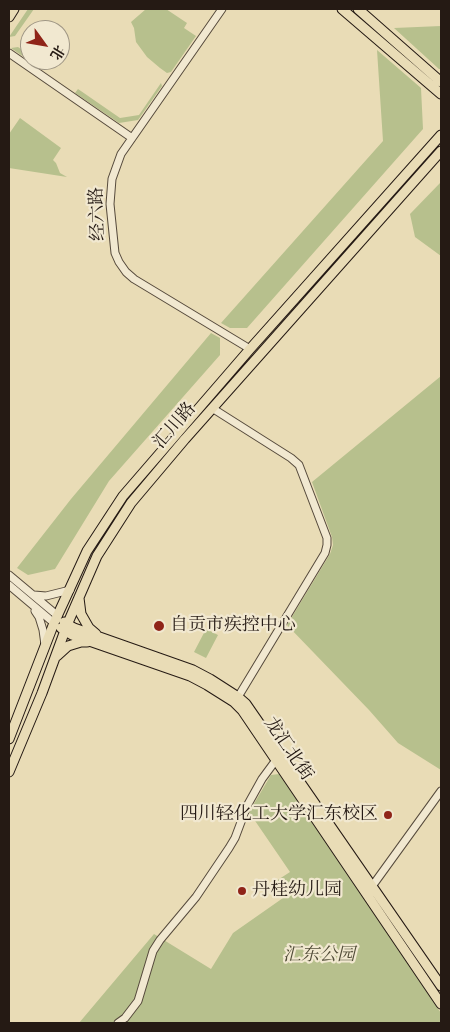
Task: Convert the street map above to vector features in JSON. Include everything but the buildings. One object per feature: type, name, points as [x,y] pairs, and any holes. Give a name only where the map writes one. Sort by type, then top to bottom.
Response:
[{"type":"main road","points":[[9,17],[14,9]]},
{"type":"main road","points":[[342,9],[441,94]]},
{"type":"main road","points":[[358,9],[441,82]]},
{"type":"main road","name":"汇川路","points":[[9,739],[56,620],[87,551],[123,496],[250,349],[441,135]]},
{"type":"main road","name":"汇川路","points":[[9,772],[42,693],[65,628],[97,556],[131,503],[212,408],[441,151]]},
{"type":"main road","points":[[79,597],[81,614],[99,641]]},
{"type":"main road","name":"龙汇北街","points":[[56,620],[65,628],[190,676],[234,702],[242,710],[441,1004]]},
{"type":"main road","points":[[54,660],[68,646],[81,642],[99,641]]},
{"type":"main road","name":"龙汇北街","points":[[99,641],[192,670],[238,696],[246,704],[441,986]]},
{"type":"street","name":"经六路","points":[[222,9],[118,161],[110,187],[110,204],[118,262],[134,279],[250,349]]},
{"type":"street","points":[[9,53],[132,138]]},
{"type":"street","points":[[212,408],[299,465],[327,538],[324,553],[238,696]]},
{"type":"street","points":[[9,575],[33,595],[56,620]]},
{"type":"street","points":[[9,585],[29,602],[56,620]]},
{"type":"street","points":[[33,595],[46,596],[70,590]]},
{"type":"street","points":[[29,602],[39,616],[45,648]]},
{"type":"street","points":[[118,1023],[125,1018],[138,1001],[148,964],[160,940],[196,897],[230,848],[247,806],[262,779],[276,760]]},
{"type":"street","points":[[372,885],[441,791]]},
{"type":"green space","points":[[28,9],[34,9],[26,20],[21,20]]},
{"type":"green space","points":[[146,9],[166,9],[187,23],[184,28],[196,36],[171,72],[167,73],[147,57],[136,42],[131,22]]},
{"type":"green space","points":[[20,21],[20,29],[15,36],[9,37]]},
{"type":"green space","points":[[441,26],[441,69],[394,28]]},
{"type":"green space","points":[[11,48],[20,48],[20,54]]},
{"type":"green space","points":[[377,50],[421,88],[423,129],[247,328],[230,328],[221,323],[383,141]]},
{"type":"green space","points":[[161,83],[162,86],[138,120],[119,123],[75,93],[78,89],[120,118],[139,115]]},
{"type":"green space","points":[[20,118],[61,148],[53,160],[60,173],[67,177],[9,168],[9,134]]},
{"type":"green space","points":[[441,182],[441,256],[415,237],[410,214]]},
{"type":"green space","points":[[211,333],[220,338],[220,355],[109,481],[55,569],[28,575],[17,568],[71,499]]},
{"type":"green space","points":[[441,376],[441,770],[398,743],[287,625],[330,554],[333,545],[332,537],[312,482]]},
{"type":"green space","points":[[206,629],[218,635],[206,658],[194,652]]},
{"type":"green space","name":"汇东公园","points":[[279,774],[441,1013],[441,1023],[79,1023],[154,934],[211,969],[233,933],[283,898],[273,883],[290,872],[249,812],[271,775]]},
{"type":"place","name":"自贡市疾控中心","points":[[159,626]]},
{"type":"place","name":"四川轻化工大学汇东校区","points":[[388,815]]},
{"type":"place","name":"丹桂幼儿园","points":[[242,891]]}]
